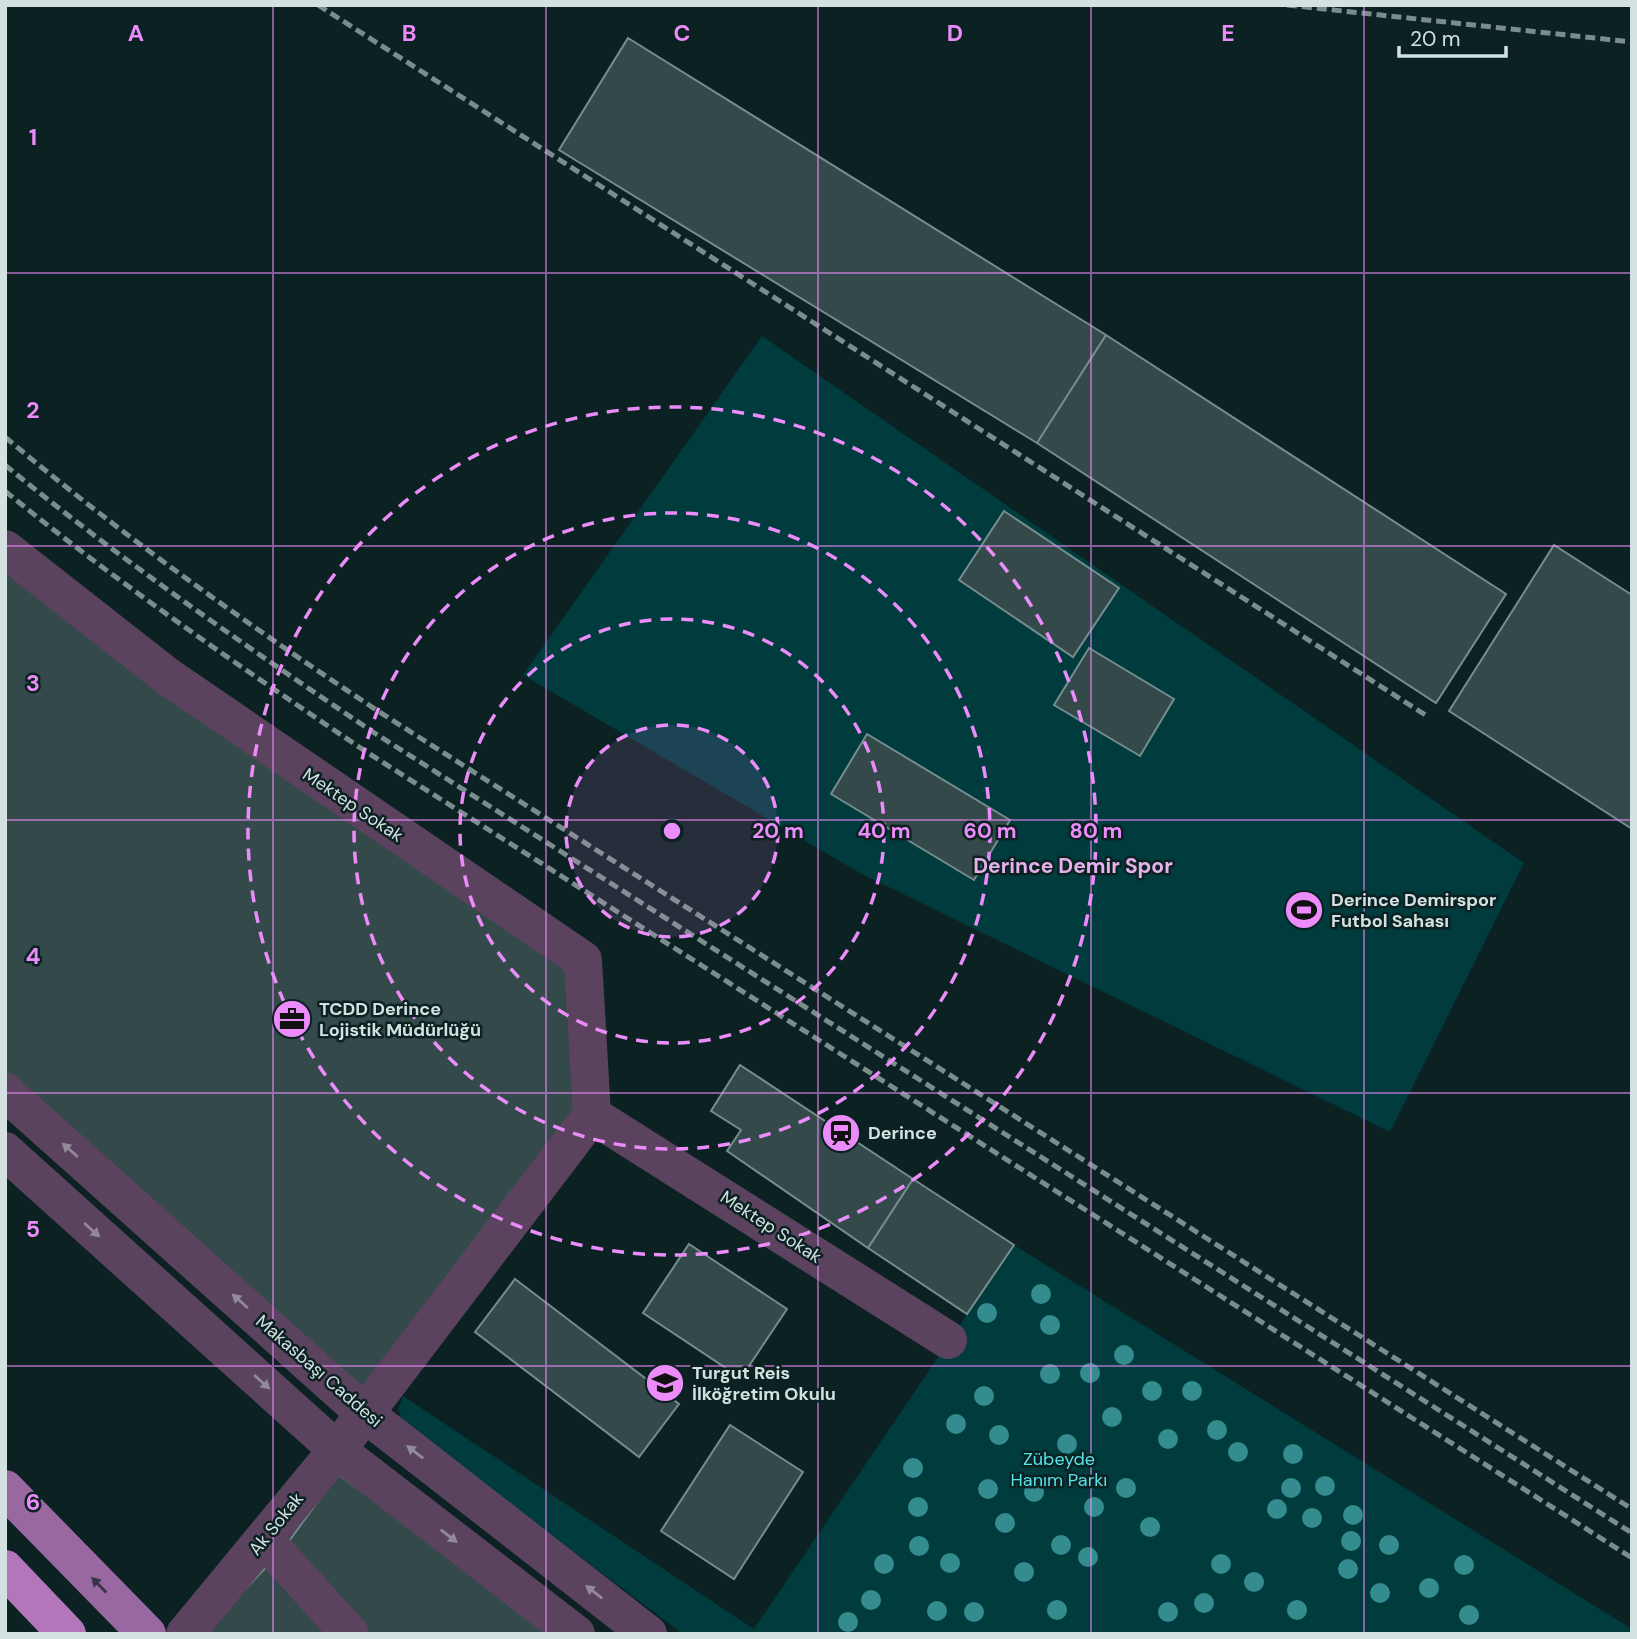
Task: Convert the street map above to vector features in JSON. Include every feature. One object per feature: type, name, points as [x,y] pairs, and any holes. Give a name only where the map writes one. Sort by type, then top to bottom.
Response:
[{"type":"highway","points":[[5,1569],[67,1634]]},
{"type":"main road","points":[[5,1489],[146,1634]]},
{"type":"street","name":"Mektep Sokak","points":[[5,549],[167,676],[583,960],[592,1115],[948,1340]]},
{"type":"street","name":"Makasbaşı Caddesi","points":[[5,1091],[363,1412],[648,1634]]},
{"type":"street","points":[[363,1412],[592,1115]]},
{"type":"street","points":[[5,1151],[337,1450],[576,1634]]},
{"type":"street","name":"Ak Sokak","points":[[185,1634],[337,1450],[363,1412]]},
{"type":"street","points":[[264,1539],[350,1634]]},
{"type":"green space","points":[[762,336],[1524,863],[1390,1132],[860,873],[523,675]]},
{"type":"green space","name":"Zübeyde Hanım Parkı","points":[[1014,1245],[1632,1629],[1632,1634],[683,1634],[411,1430],[402,1421],[398,1409],[403,1396],[754,1629]]},
{"type":"building","points":[[628,38],[1106,335],[1037,443],[559,150]]},
{"type":"building","points":[[1106,335],[1506,594],[1436,703],[1037,443]]},
{"type":"building","points":[[1004,511],[1119,588],[1073,657],[959,580]]},
{"type":"building","points":[[1554,545],[1632,595],[1632,829],[1449,711]]},
{"type":"building","name":"TCDD Derince Lojistik Müdürlüğü","points":[[5,558],[574,964],[584,1113],[363,1389],[5,1075]]},
{"type":"building","points":[[1089,648],[1174,699],[1140,756],[1054,705]]},
{"type":"building","points":[[867,734],[1010,820],[974,880],[831,794]]},
{"type":"building","points":[[740,1065],[913,1179],[868,1248],[727,1151],[741,1130],[711,1111]]},
{"type":"building","points":[[913,1179],[1014,1245],[967,1314],[868,1248]]},
{"type":"building","points":[[689,1244],[787,1309],[741,1378],[643,1313]]},
{"type":"building","points":[[515,1279],[679,1404],[639,1457],[475,1332]]},
{"type":"building","points":[[730,1425],[803,1472],[734,1579],[661,1531]]},
{"type":"building","points":[[338,1474],[556,1634],[367,1634],[286,1545]]},
{"type":"building","points":[[269,1564],[332,1634],[203,1634]]},
{"type":"railway","points":[[318,5],[1427,716]]},
{"type":"railway","points":[[1287,5],[1632,42]]},
{"type":"railway","points":[[5,437],[96,511],[189,581],[381,713],[1632,1509]]},
{"type":"railway","points":[[5,465],[140,569],[373,732],[1632,1533]]},
{"type":"railway","points":[[5,491],[137,593],[365,751],[1632,1558]]},
{"type":"place","name":"Derince Demirspor Futbol Sahası","points":[[1304,910]]},
{"type":"place","name":"TCDD Derince Lojistik Müdürlüğü","points":[[292,1019]]},
{"type":"place","name":"Derince","points":[[841,1133]]},
{"type":"place","name":"Turgut Reis İlköğretim Okulu","points":[[665,1383]]},
{"type":"district","name":"Derince Demir Spor","points":[[1073,866]]}]
